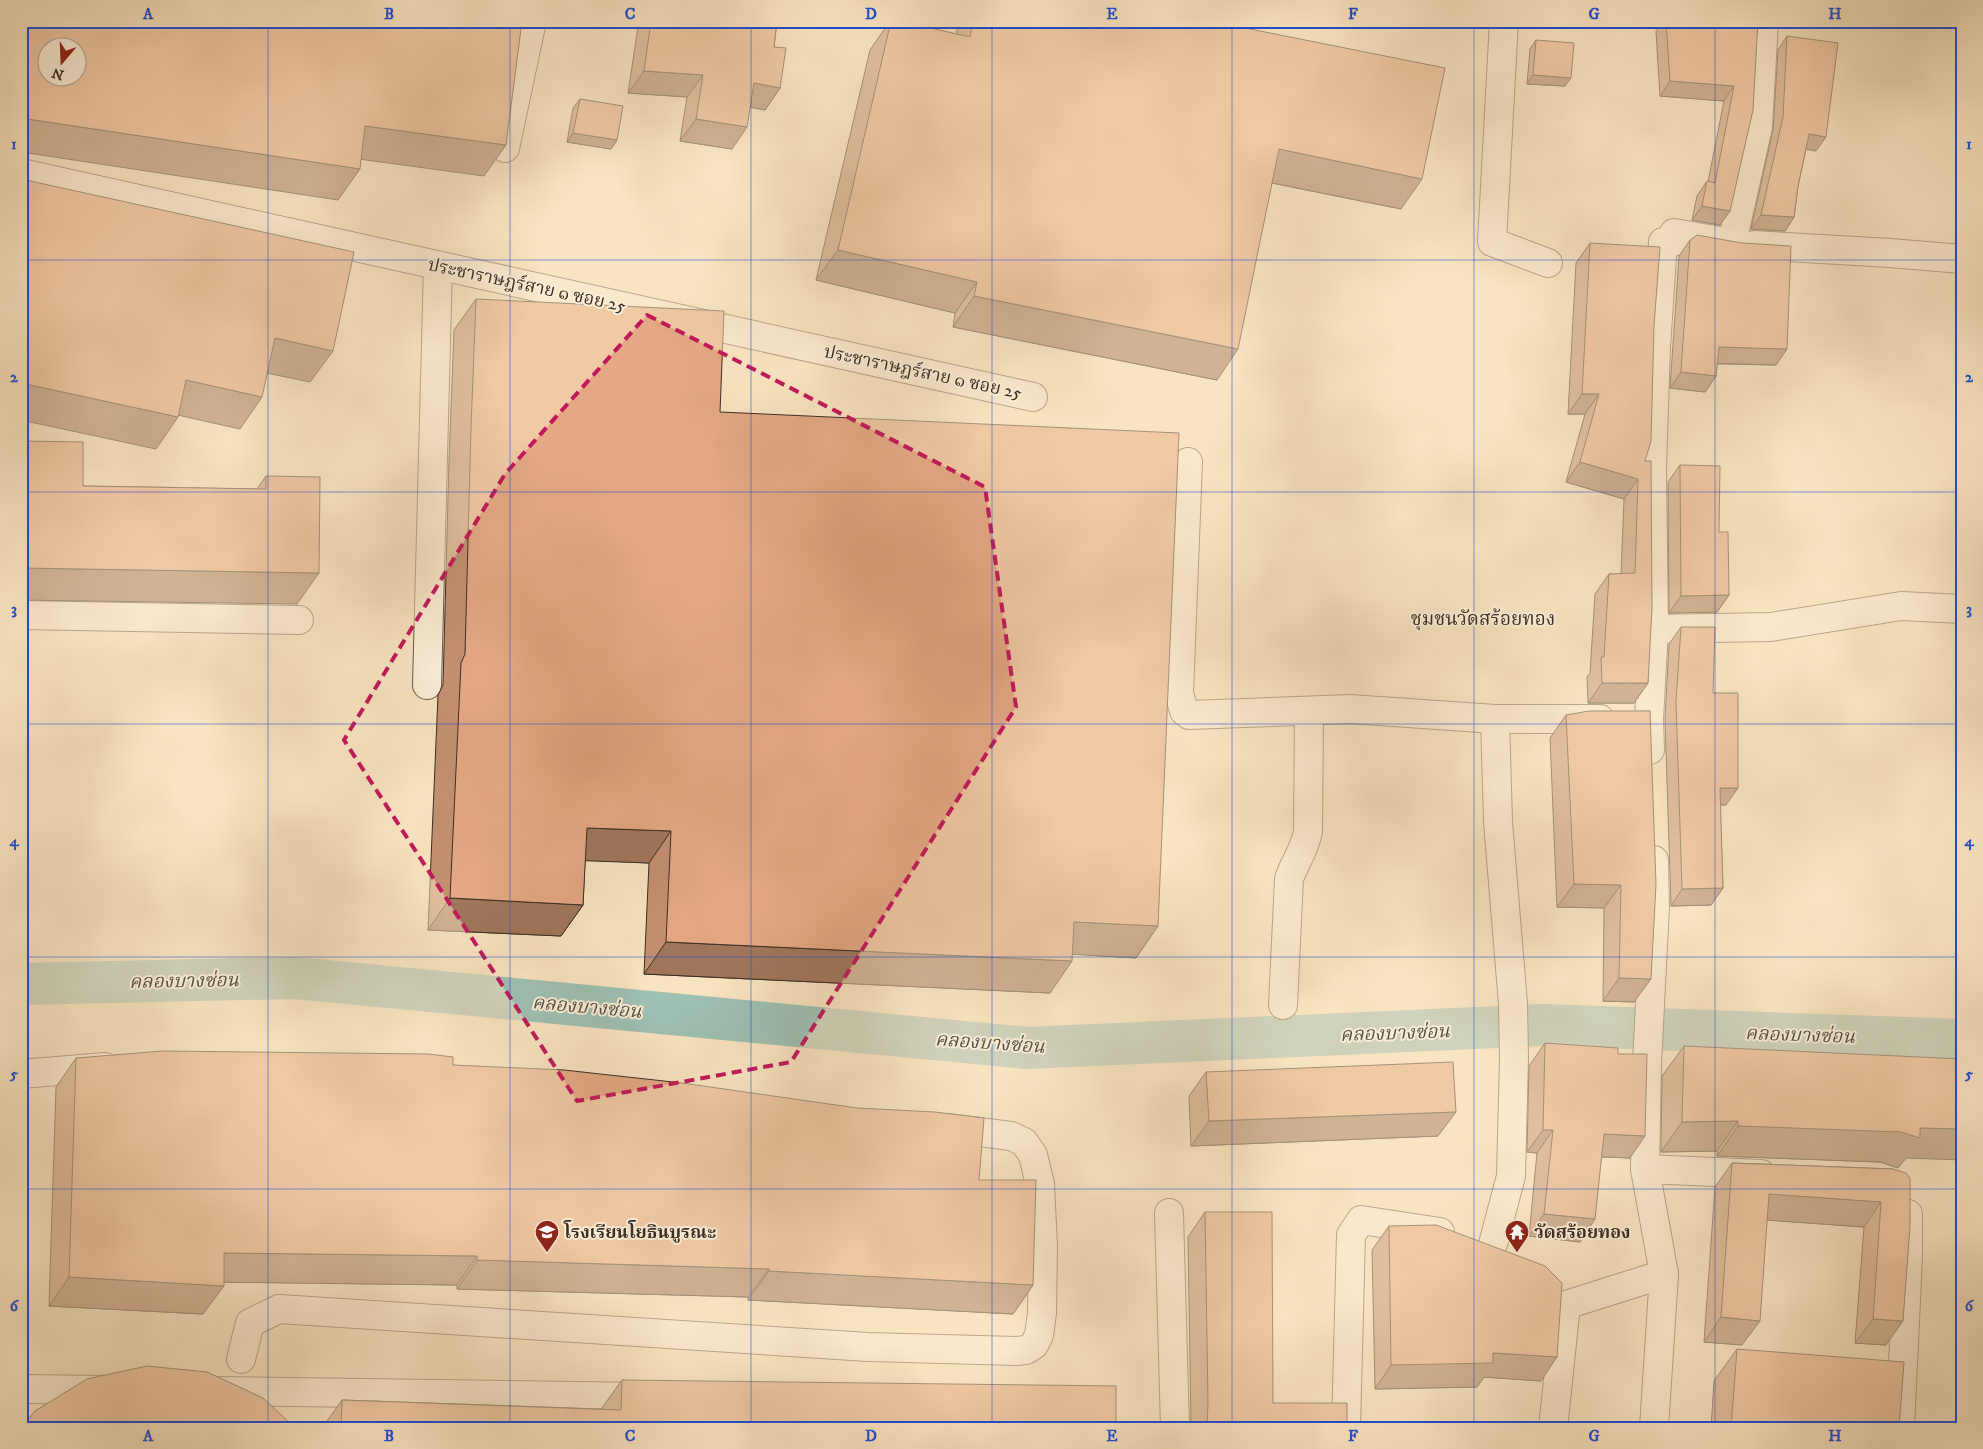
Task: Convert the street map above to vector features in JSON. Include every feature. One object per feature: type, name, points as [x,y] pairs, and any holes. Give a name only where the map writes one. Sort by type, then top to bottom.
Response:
[{"type":"street","points":[[505,148],[532,21]]},
{"type":"street","points":[[1504,21],[1492,242],[1548,263]]},
{"type":"street","points":[[1732,243],[1758,127],[1764,21]]},
{"type":"street","name":"ประชาราษฎร์สาย ๑ ซอย 25","points":[[21,173],[1033,396]]},
{"type":"street","points":[[1651,778],[1649,719],[1654,629],[1652,467],[1656,347],[1663,242],[1673,242],[1674,233],[1732,243],[1890,252],[1962,259]]},
{"type":"street","points":[[427,685],[438,266]]},
{"type":"street","points":[[1188,462],[1179,693],[1184,711],[1189,715],[1350,709],[1495,719],[1649,719]]},
{"type":"street","points":[[1654,629],[1771,627],[1901,606],[1962,609]]},
{"type":"street","points":[[21,615],[299,620]]},
{"type":"street","points":[[1283,1005],[1290,879],[1293,866],[1306,846],[1308,832],[1308,711]]},
{"type":"street","points":[[1346,1428],[1351,1235],[1360,1220],[1426,1229],[1486,1245],[1511,1176],[1514,1057],[1513,1004],[1498,822],[1495,719]]},
{"type":"street","points":[[1653,838],[1655,907],[1647,1063],[1645,1169],[1664,1274],[1654,1428]]},
{"type":"street","points":[[21,1074],[133,1065]]},
{"type":"street","points":[[241,1358],[250,1323],[279,1309],[868,1347],[1026,1350],[1034,1345],[1039,1335],[1042,1313],[1043,1246],[1040,1184],[1033,1155],[1024,1142],[1011,1136],[923,1126]]},
{"type":"street","points":[[1645,1169],[1781,1174]]},
{"type":"street","points":[[1900,1428],[1908,1257],[1908,1198],[1904,1192]]},
{"type":"street","points":[[1169,1213],[1175,1428]]},
{"type":"street","points":[[1566,1304],[1664,1274]]},
{"type":"street","points":[[1546,1285],[1566,1304]]},
{"type":"street","points":[[1554,1428],[1566,1304]]},
{"type":"street","points":[[21,1389],[130,1390]]},
{"type":"street","points":[[190,1391],[675,1398]]},
{"type":"highlighted area","points":[[647,315],[985,487],[1016,707],[791,1062],[577,1101],[344,740],[505,474]]},
{"type":"building","points":[[21,21],[522,21],[506,145],[365,126],[360,169],[21,118]]},
{"type":"building","points":[[651,21],[777,21],[774,47],[786,48],[780,88],[754,83],[747,127],[696,119],[703,75],[644,71]]},
{"type":"building","points":[[891,21],[900,21],[970,37],[973,21],[1210,21],[1445,68],[1422,179],[1279,149],[1238,349],[974,296],[977,282],[838,250]]},
{"type":"building","points":[[1666,21],[1758,21],[1753,110],[1730,211],[1702,206],[1707,181],[1715,183],[1734,86],[1670,81]]},
{"type":"building","points":[[1787,36],[1838,43],[1826,137],[1809,134],[1798,186],[1794,217],[1761,215],[1783,117]]},
{"type":"building","points":[[1536,40],[1574,43],[1571,78],[1533,75]]},
{"type":"building","points":[[580,99],[623,106],[617,140],[573,133]]},
{"type":"building","points":[[21,179],[354,252],[333,351],[275,338],[262,397],[186,380],[178,417],[21,383]]},
{"type":"building","points":[[1697,235],[1742,243],[1791,246],[1787,349],[1719,347],[1716,376],[1681,372],[1690,240]]},
{"type":"building","points":[[1590,243],[1660,247],[1654,326],[1651,441],[1645,461],[1651,461],[1652,609],[1648,683],[1602,683],[1601,657],[1604,657],[1609,574],[1635,573],[1638,479],[1580,462],[1599,394],[1582,394]]},
{"type":"building","points":[[476,299],[724,311],[720,412],[1179,433],[1158,926],[1074,922],[1072,961],[666,942],[671,831],[587,828],[583,905],[450,898],[461,663],[465,654]]},
{"type":"building","points":[[21,441],[83,442],[83,486],[266,489],[266,476],[320,477],[319,573],[21,568]]},
{"type":"building","points":[[1680,465],[1720,466],[1719,532],[1728,532],[1729,595],[1681,596]]},
{"type":"building","points":[[1681,627],[1715,627],[1713,693],[1738,693],[1738,788],[1720,788],[1723,888],[1682,889],[1676,702]]},
{"type":"building","points":[[1589,711],[1650,711],[1656,884],[1651,979],[1619,978],[1621,885],[1574,884],[1566,715]]},
{"type":"building","points":[[1545,1043],[1618,1048],[1618,1054],[1647,1054],[1645,1136],[1604,1134],[1595,1219],[1544,1214],[1553,1130],[1543,1130]]},
{"type":"building","points":[[1684,1046],[1962,1059],[1962,1129],[1920,1128],[1920,1138],[1901,1132],[1738,1126],[1738,1121],[1682,1122]]},
{"type":"building","points":[[163,1051],[428,1054],[453,1057],[453,1065],[564,1070],[682,1083],[857,1108],[935,1112],[984,1118],[979,1180],[1036,1180],[1033,1285],[769,1271],[769,1269],[477,1260],[477,1256],[224,1253],[224,1286],[69,1277],[76,1058]]},
{"type":"building","points":[[1453,1062],[1456,1112],[1209,1121],[1206,1072]]},
{"type":"building","points":[[1732,1163],[1893,1169],[1906,1173],[1910,1178],[1910,1227],[1903,1321],[1873,1319],[1881,1202],[1769,1194],[1760,1321],[1721,1317]]},
{"type":"building","points":[[1205,1212],[1272,1212],[1273,1403],[1347,1403],[1347,1428],[1207,1428]]},
{"type":"building","points":[[1436,1225],[1545,1266],[1562,1283],[1557,1357],[1493,1353],[1493,1363],[1391,1365],[1389,1226]]},
{"type":"building","points":[[1737,1349],[1904,1362],[1899,1428],[1731,1428]]},
{"type":"building","points":[[147,1366],[207,1372],[263,1398],[295,1428],[21,1428],[35,1411],[87,1379]]},
{"type":"building","points":[[622,1380],[1116,1386],[1116,1428],[341,1428],[342,1400],[621,1410]]},
{"type":"waterway","name":"คลองบางซ่อน","points":[[21,984],[295,978],[1027,1048],[1543,1025],[1962,1040]]},
{"type":"place","name":"โรงเรียนโยธินบูรณะ","points":[[547,1253]]},
{"type":"place","name":"วัดสร้อยทอง","points":[[1517,1253]]},
{"type":"district","name":"ชุมชนวัดสร้อยทอง","points":[[1483,618]]}]
